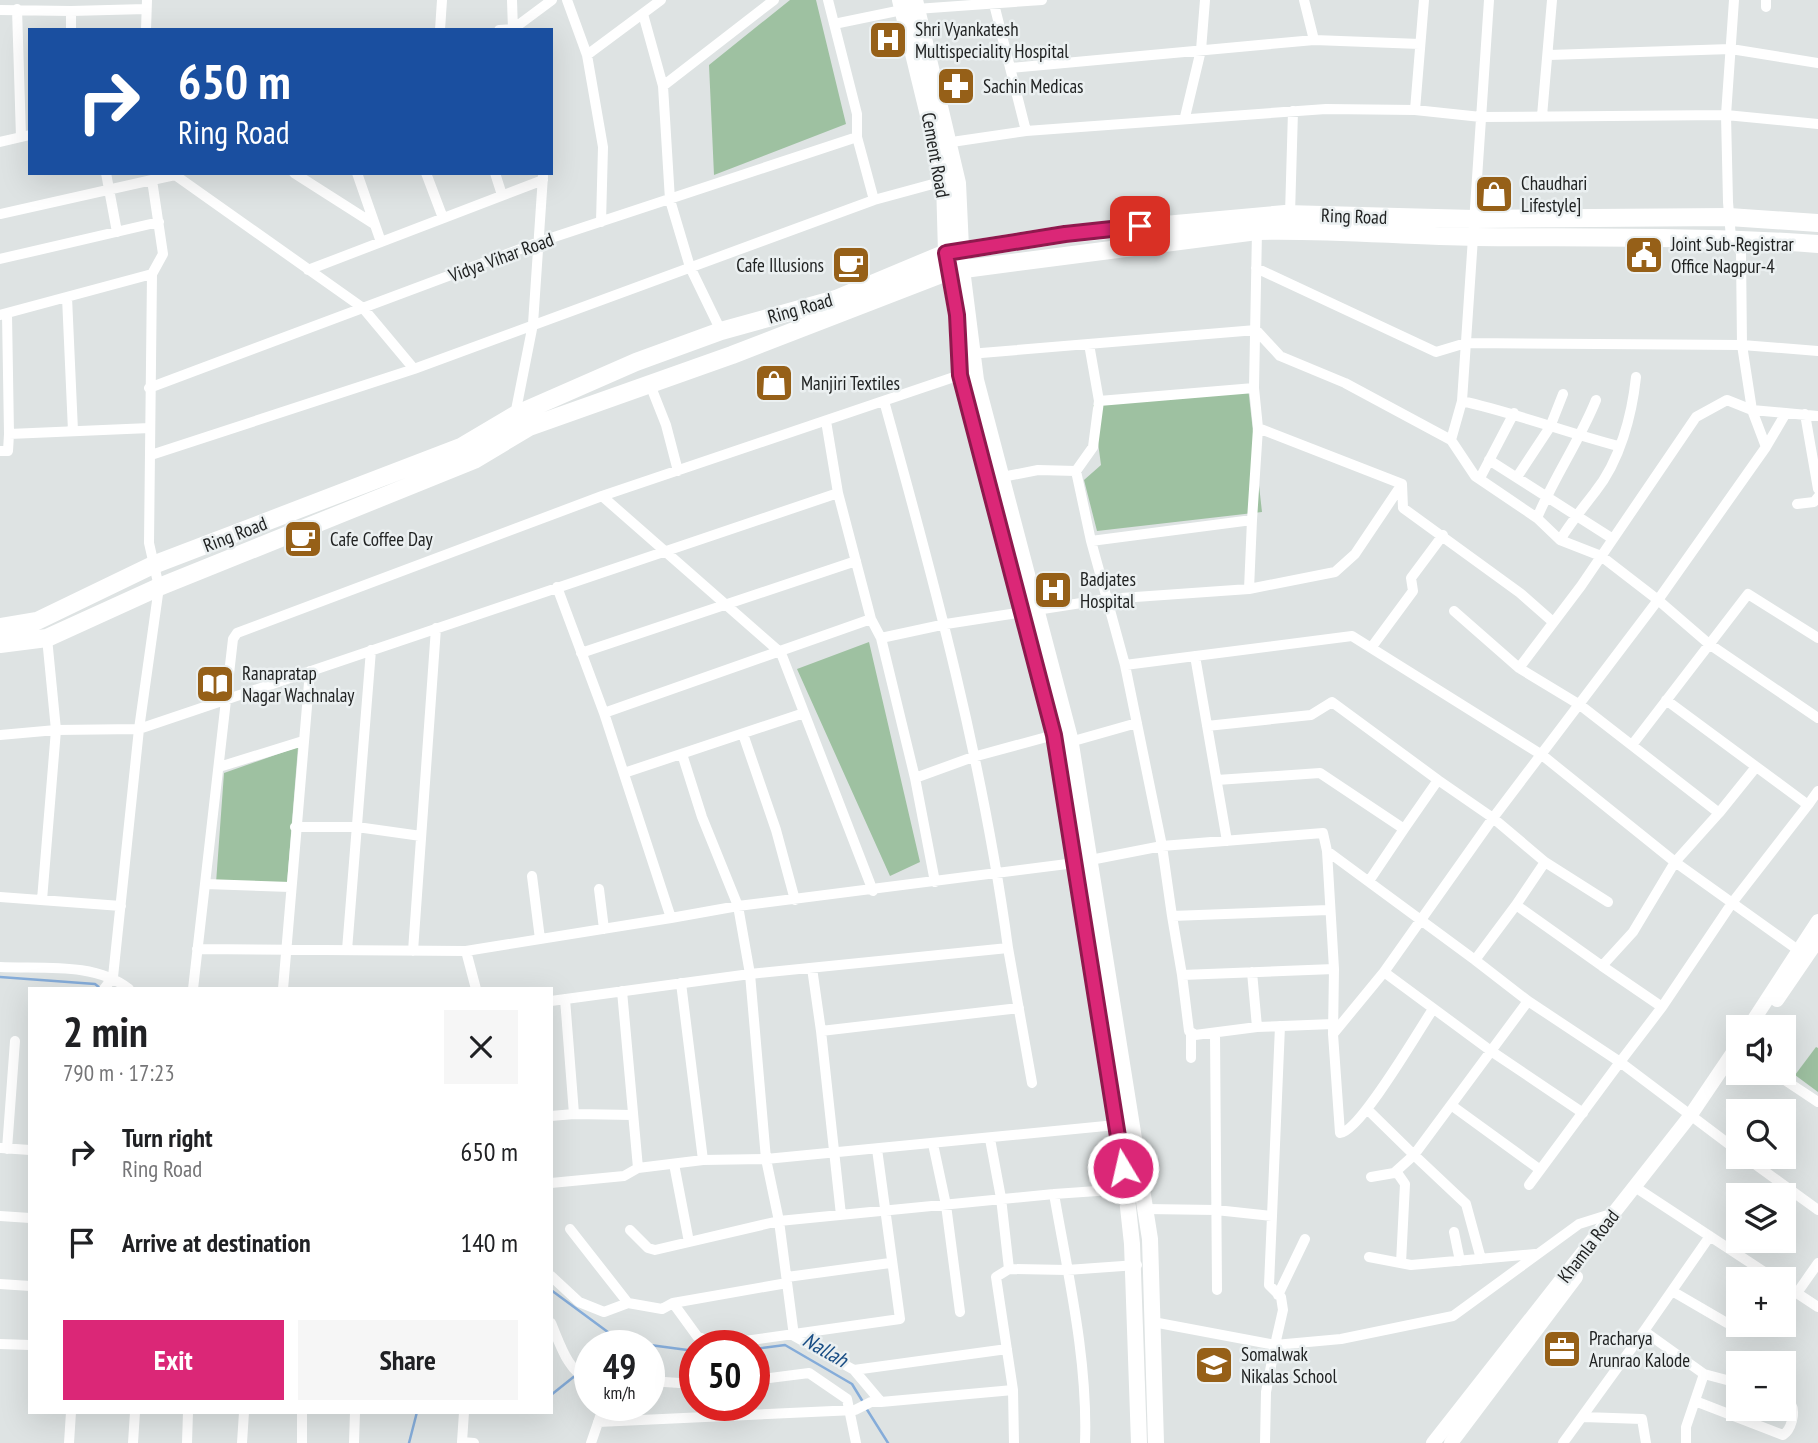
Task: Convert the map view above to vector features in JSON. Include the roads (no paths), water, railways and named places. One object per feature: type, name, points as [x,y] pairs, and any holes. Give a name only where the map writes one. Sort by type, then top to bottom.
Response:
[{"type":"main road","name":"Cement Road","points":[[909,5],[943,143],[958,183],[954,251]]},
{"type":"main road","name":"Cement Road","points":[[943,143],[944,181],[965,354]]},
{"type":"main road","name":"Ring Road","points":[[1473,228],[1729,216],[1818,223]]},
{"type":"main road","name":"Ring Road","points":[[0,644],[47,638],[159,587],[474,460],[530,428],[956,270],[1257,231],[1281,220]]},
{"type":"main road","name":"Ring Road","points":[[0,627],[37,621],[153,565],[461,447],[515,415],[636,362],[721,331],[836,299],[954,251],[1065,234],[1281,220],[1731,238],[1818,244]]},
{"type":"main road","points":[[965,354],[960,375],[995,479]]},
{"type":"main road","points":[[965,354],[1029,611],[1070,742],[1082,862],[1126,1189],[1133,1265],[1139,1443]]},
{"type":"main road","points":[[1029,611],[1082,862],[1146,1209],[1151,1264],[1156,1443]]},
{"type":"street","points":[[440,28],[442,0]]},
{"type":"street","points":[[512,0],[513,28]]},
{"type":"street","points":[[514,28],[552,0]]},
{"type":"street","points":[[567,0],[587,55],[603,147],[601,222]]},
{"type":"street","points":[[587,55],[662,0]]},
{"type":"street","points":[[663,86],[774,0]]},
{"type":"street","points":[[828,0],[857,114],[857,137],[874,200]]},
{"type":"street","points":[[834,24],[909,5],[1042,0]]},
{"type":"street","points":[[1185,117],[1201,50],[1205,0]]},
{"type":"street","points":[[1304,0],[1314,40]]},
{"type":"street","points":[[1416,110],[1424,0]]},
{"type":"street","points":[[1451,440],[1462,401],[1489,0]]},
{"type":"street","points":[[1542,116],[1552,0]]},
{"type":"street","points":[[1734,0],[1726,115],[1729,216],[1731,238],[1741,252],[1742,345],[1752,410],[1766,447]]},
{"type":"street","points":[[993,2],[1026,131]]},
{"type":"street","points":[[0,10],[71,11],[93,5],[146,5],[146,28]]},
{"type":"street","points":[[0,142],[25,136],[17,9]]},
{"type":"street","points":[[71,11],[71,28]]},
{"type":"street","points":[[643,14],[663,86],[670,200],[690,267],[721,331]]},
{"type":"street","points":[[1010,68],[1314,40],[1420,44]]},
{"type":"street","points":[[1549,55],[1731,49],[1818,63]]},
{"type":"street","points":[[943,143],[1026,131],[1293,111],[1416,110],[1481,117],[1726,115],[1818,124]]},
{"type":"street","points":[[1281,220],[1293,111]]},
{"type":"street","name":"Vidya Vihar Road","points":[[149,388],[539,243],[857,137]]},
{"type":"street","points":[[106,175],[117,232]]},
{"type":"street","points":[[0,214],[175,175],[363,308],[414,369]]},
{"type":"street","points":[[297,175],[374,223]]},
{"type":"street","points":[[358,175],[381,242]]},
{"type":"street","points":[[427,175],[443,218]]},
{"type":"street","points":[[496,175],[502,195]]},
{"type":"street","points":[[308,270],[543,177],[533,324],[515,415]]},
{"type":"street","points":[[108,983],[121,906],[139,729],[159,587],[149,543],[149,388],[152,274],[163,254],[152,180]]},
{"type":"street","points":[[151,455],[414,369],[874,200],[944,181]]},
{"type":"street","points":[[0,259],[159,222]]},
{"type":"street","points":[[1249,589],[1258,428],[1254,388],[1257,231]]},
{"type":"street","points":[[1256,268],[1436,352],[1466,343],[1742,345],[1818,351]]},
{"type":"street","points":[[0,452],[8,451],[9,434],[4,314],[152,274]]},
{"type":"street","points":[[67,297],[73,431]]},
{"type":"street","points":[[965,354],[1256,330]]},
{"type":"street","points":[[1256,330],[1280,356],[1345,383],[1451,440],[1480,478],[1537,518],[1560,540],[1601,556],[1709,644],[1818,718]]},
{"type":"street","points":[[1088,344],[1099,401],[1093,447],[1076,471],[1091,541],[1125,665],[1162,846],[1191,1032],[1191,1058]]},
{"type":"street","points":[[193,987],[233,639],[237,633],[602,496],[960,375]]},
{"type":"street","points":[[1560,540],[1576,514],[1596,491],[1618,446],[1632,411],[1636,377]]},
{"type":"street","points":[[649,382],[666,425],[678,471]]},
{"type":"street","points":[[1099,401],[1254,388]]},
{"type":"street","points":[[1517,477],[1550,427],[1563,394]]},
{"type":"street","points":[[1537,518],[1547,495],[1582,436],[1596,400]]},
{"type":"street","points":[[1519,668],[1613,539],[1696,417],[1727,400],[1752,410],[1818,416]]},
{"type":"street","points":[[884,401],[946,624],[998,873],[1008,948],[1032,1083]]},
{"type":"street","points":[[1462,401],[1514,413],[1550,427],[1618,446]]},
{"type":"street","points":[[1480,478],[1514,413]]},
{"type":"street","points":[[1333,1029],[1384,972],[1493,818],[1658,600],[1766,447],[1786,414]]},
{"type":"street","points":[[1805,414],[1818,489]]},
{"type":"street","points":[[826,421],[838,493],[871,619],[881,638],[915,778],[935,882]]},
{"type":"street","points":[[9,434],[150,428]]},
{"type":"street","points":[[1258,428],[1402,484]]},
{"type":"street","points":[[1489,460],[1613,539]]},
{"type":"street","points":[[995,479],[1038,470],[1076,471]]},
{"type":"street","points":[[1402,484],[1403,508],[1520,593],[1553,622]]},
{"type":"street","points":[[881,638],[946,624],[1107,599],[1249,589],[1335,572],[1355,554],[1402,484]]},
{"type":"street","points":[[0,735],[56,730],[139,729],[838,493]]},
{"type":"street","points":[[602,496],[781,653],[873,891]]},
{"type":"street","points":[[1797,504],[1814,502],[1818,497]]},
{"type":"street","points":[[1091,541],[1252,520]]},
{"type":"street","points":[[1371,648],[1413,591],[1411,578],[1443,535]]},
{"type":"street","points":[[581,653],[856,561]]},
{"type":"street","points":[[557,587],[604,713],[671,918]]},
{"type":"street","points":[[1632,745],[1748,594],[1818,638]]},
{"type":"street","points":[[1454,611],[1519,668],[1580,705],[1718,813]]},
{"type":"street","points":[[604,713],[781,653],[871,619]]},
{"type":"street","points":[[413,950],[436,628]]},
{"type":"street","points":[[1125,665],[1352,636],[1542,755],[1675,862],[1798,950]]},
{"type":"street","points":[[42,900],[56,730],[47,638]]},
{"type":"street","points":[[347,950],[372,650]]},
{"type":"street","points":[[1195,656],[1227,841]]},
{"type":"street","points":[[282,987],[310,671]]},
{"type":"street","points":[[1666,700],[1808,806]]},
{"type":"street","points":[[1207,726],[1311,715],[1332,702],[1493,818],[1545,862],[1608,902]]},
{"type":"street","points":[[624,773],[804,713]]},
{"type":"street","points":[[1070,742],[1137,723]]},
{"type":"street","points":[[743,734],[776,830],[795,900]]},
{"type":"street","points":[[915,778],[973,757],[1054,735]]},
{"type":"street","points":[[219,766],[303,741]]},
{"type":"street","points":[[682,754],[702,817],[738,906],[750,974],[766,1159],[779,1222],[794,1336]]},
{"type":"street","points":[[1602,965],[1633,932],[1675,862],[1756,767]]},
{"type":"street","points":[[1217,780],[1320,773],[1404,829]]},
{"type":"street","points":[[1369,881],[1438,780]]},
{"type":"street","points":[[1528,1185],[1662,1007],[1732,903],[1818,791]]},
{"type":"street","points":[[295,827],[357,828],[421,836]]},
{"type":"street","points":[[197,949],[466,951],[738,906],[873,891],[1082,862],[1162,846],[1323,833],[1327,851],[1328,910],[1334,969],[1333,1029],[1338,1131],[1342,1134],[1346,1132],[1368,1110],[1433,1009]]},
{"type":"street","points":[[1327,851],[1423,919],[1528,1001],[1620,1062],[1726,1142]]},
{"type":"street","points":[[1475,960],[1545,862]]},
{"type":"street","points":[[531,876],[540,939]]},
{"type":"street","points":[[205,884],[290,887]]},
{"type":"street","points":[[599,889],[604,929]]},
{"type":"street","points":[[0,897],[121,906]]},
{"type":"street","points":[[1516,905],[1662,1007]]},
{"type":"street","points":[[1172,916],[1328,910]]},
{"type":"street","points":[[1757,1015],[1818,921]]},
{"type":"street","points":[[1766,1015],[1818,940]]},
{"type":"street","points":[[553,1001],[750,974],[1008,948]]},
{"type":"street","points":[[466,951],[475,987]]},
{"type":"street","points":[[0,967],[96,972],[108,983]]},
{"type":"street","points":[[812,968],[841,1215]]},
{"type":"street","points":[[1182,975],[1334,969]]},
{"type":"street","points":[[1252,972],[1257,1027]]},
{"type":"street","points":[[1384,972],[1491,1051],[1583,1113]]},
{"type":"street","points":[[681,983],[703,1160]]},
{"type":"street","points":[[622,991],[638,1168]]},
{"type":"street","points":[[565,999],[574,1114]]},
{"type":"street","points":[[1371,1177],[1396,1171],[1414,1155],[1528,1001]]},
{"type":"street","points":[[821,1031],[1019,1008]]},
{"type":"street","points":[[1191,1032],[1215,1033],[1280,1026],[1333,1029]]},
{"type":"street","points":[[1265,1443],[1266,1392],[1283,1310],[1278,1295],[1269,1285],[1280,1026]]},
{"type":"street","points":[[1215,1033],[1217,1290]]},
{"type":"street","points":[[15,1041],[4,1148],[28,1150]]},
{"type":"street","name":"Khamla Road","points":[[1451,1443],[1691,1117],[1726,1065]]},
{"type":"street","points":[[1792,1085],[1818,1102]]},
{"type":"street","points":[[1451,1105],[1539,1169]]},
{"type":"street","points":[[1368,1110],[1466,1204],[1481,1259]]},
{"type":"street","points":[[553,1116],[633,1115]]},
{"type":"street","points":[[553,1183],[624,1176],[638,1168],[703,1160],[766,1159],[1116,1125]]},
{"type":"street","points":[[990,1139],[1002,1198],[1009,1269]]},
{"type":"street","points":[[933,1144],[946,1205],[960,1312]]},
{"type":"street","points":[[673,1303],[697,1336],[716,1345],[900,1320],[890,1263],[877,1149]]},
{"type":"street","points":[[674,1164],[689,1242]]},
{"type":"street","points":[[1762,1169],[1818,1210]]},
{"type":"street","points":[[1396,1171],[1405,1184],[1401,1263]]},
{"type":"street","points":[[630,1230],[648,1248],[779,1222],[1002,1198],[1126,1189]]},
{"type":"street","points":[[1638,1189],[1757,1267]]},
{"type":"street","name":"Khamla Road","points":[[1433,1443],[1614,1213],[1638,1189]]},
{"type":"street","points":[[1054,1194],[1086,1415],[1085,1443]]},
{"type":"street","points":[[1146,1209],[1216,1210],[1272,1216]]},
{"type":"street","points":[[1153,1322],[1275,1345],[1341,1339],[1453,1316],[1578,1224],[1614,1213]]},
{"type":"street","points":[[0,1216],[28,1218]]},
{"type":"street","points":[[570,1229],[628,1303]]},
{"type":"street","points":[[1454,1232],[1460,1261]]},
{"type":"street","points":[[1563,1443],[1710,1236]]},
{"type":"street","points":[[1278,1295],[1305,1239]]},
{"type":"street","points":[[1369,1256],[1401,1263],[1535,1254]]},
{"type":"street","points":[[553,1278],[579,1302],[604,1312],[628,1303],[662,1310],[673,1303],[890,1263]]},
{"type":"street","points":[[1818,1263],[1797,1293],[1818,1307]]},
{"type":"street","points":[[1014,1443],[1013,1390],[996,1277],[1009,1269],[1067,1270],[1151,1264]]},
{"type":"street","points":[[0,1284],[28,1286]]},
{"type":"street","points":[[1672,1291],[1726,1322]]},
{"type":"street","points":[[553,1328],[567,1361],[574,1370]]},
{"type":"street","points":[[1644,1331],[1705,1376],[1726,1382]]},
{"type":"street","points":[[794,1336],[854,1370],[876,1402]]},
{"type":"street","points":[[0,1343],[28,1345]]},
{"type":"street","points":[[854,1370],[1007,1349]]},
{"type":"street","points":[[770,1378],[809,1373],[848,1399],[853,1410],[856,1443]]},
{"type":"street","points":[[1686,1443],[1686,1427],[1705,1376]]},
{"type":"street","points":[[770,1415],[853,1410],[876,1402],[1013,1390]]},
{"type":"street","points":[[1695,1401],[1726,1413]]},
{"type":"street","points":[[69,1443],[71,1414]]},
{"type":"street","points":[[133,1443],[135,1414]]},
{"type":"street","points":[[187,1443],[188,1414]]},
{"type":"street","points":[[242,1443],[244,1414]]},
{"type":"street","points":[[302,1414],[302,1443]]},
{"type":"street","points":[[354,1443],[355,1414]]},
{"type":"street","points":[[464,1414],[466,1443]]},
{"type":"street","points":[[1583,1417],[1642,1419],[1646,1443]]},
{"type":"street","points":[[591,1443],[598,1422],[679,1419]]},
{"type":"street","points":[[1747,1421],[1783,1435],[1791,1421]]},
{"type":"waterway","points":[[0,977],[95,984],[99,987]]},
{"type":"waterway","name":"Nallah","points":[[553,1291],[620,1341],[679,1349]]},
{"type":"waterway","name":"Nallah","points":[[770,1347],[785,1345],[852,1384],[863,1402]]},
{"type":"waterway","points":[[553,1393],[574,1377]]},
{"type":"waterway","name":"Nallah","points":[[866,1408],[888,1443]]},
{"type":"waterway","points":[[409,1443],[416,1414]]},
{"type":"place","name":"Shri Vyankatesh Multispeciality Hospital","points":[[888,40]]},
{"type":"place","name":"Sachin Medicas","points":[[956,86]]},
{"type":"place","name":"Chaudhari Lifestyle]","points":[[1494,194]]},
{"type":"place","name":"Joint Sub-Registrar Office Nagpur-4","points":[[1644,255]]},
{"type":"place","name":"Cafe Illusions","points":[[851,265]]},
{"type":"place","name":"Manjiri Textiles","points":[[774,383]]},
{"type":"place","name":"Cafe Coffee Day","points":[[303,539]]},
{"type":"place","name":"Badjates Hospital","points":[[1053,590]]},
{"type":"place","name":"Ranapratap Nagar Wachnalay","points":[[215,684]]},
{"type":"place","name":"Pracharya Arunrao Kalode","points":[[1562,1349]]},
{"type":"place","name":"Somalwak Nikalas School","points":[[1214,1365]]}]
